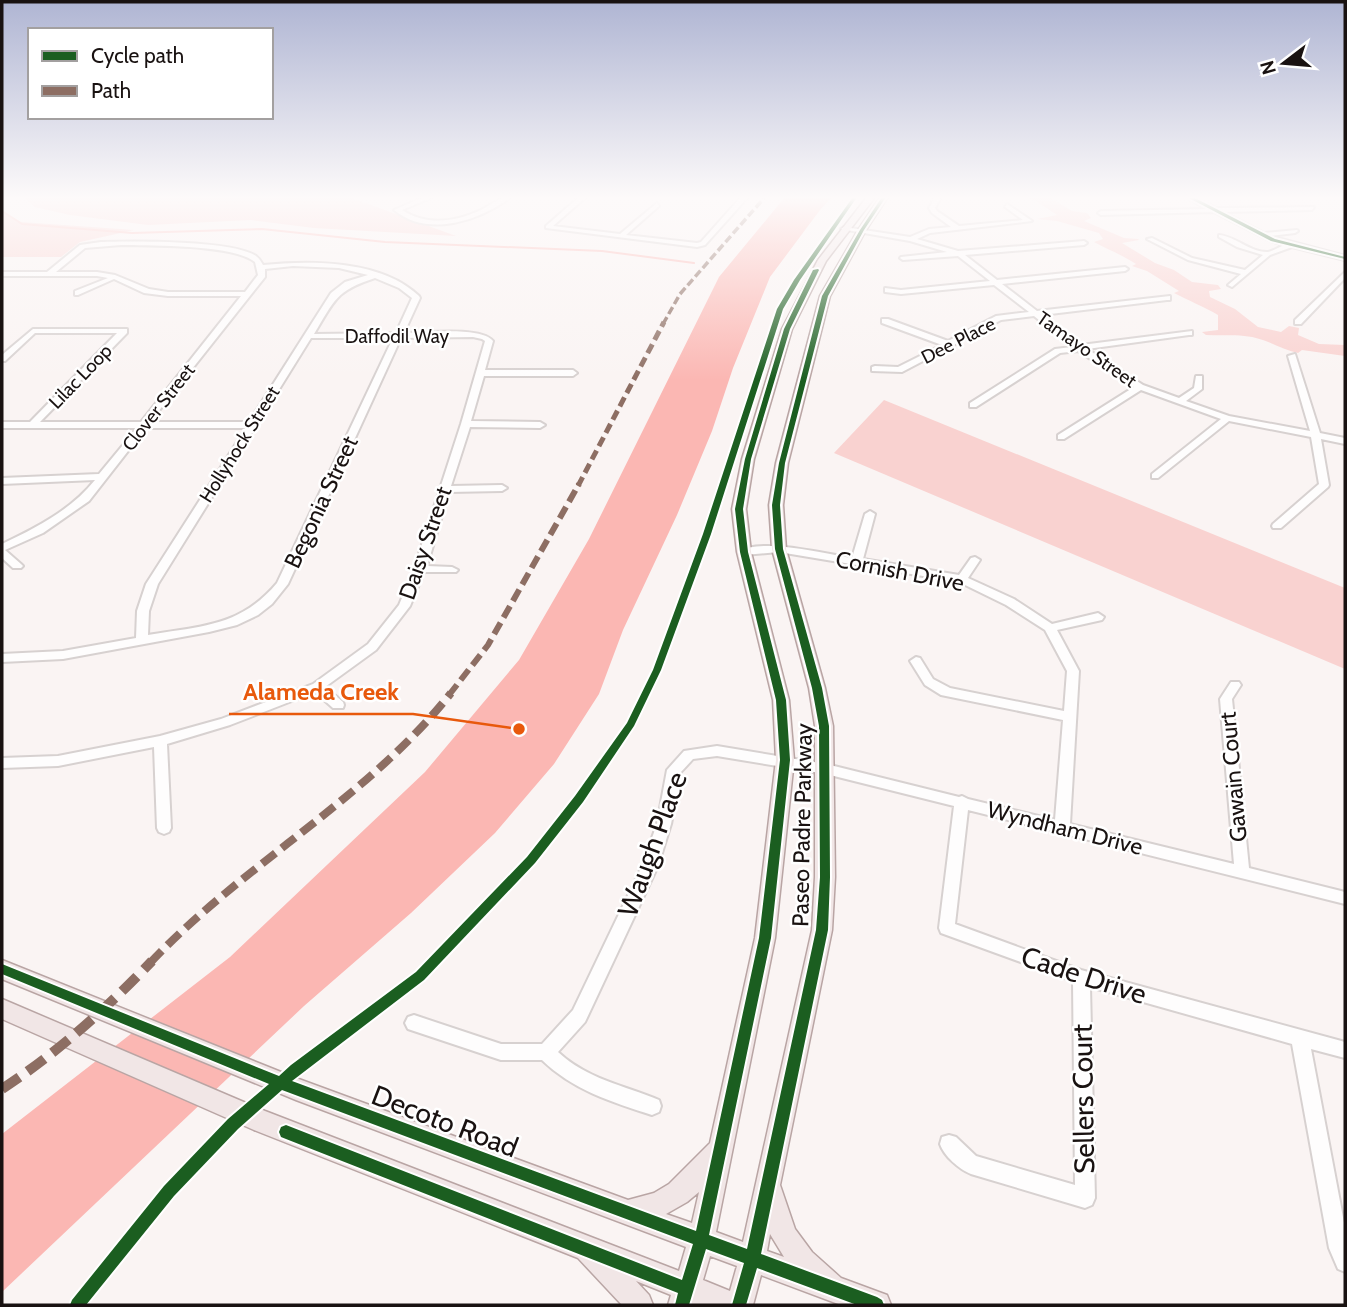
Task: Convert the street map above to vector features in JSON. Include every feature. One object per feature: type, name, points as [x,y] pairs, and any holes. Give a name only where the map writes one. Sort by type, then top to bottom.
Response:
[{"type":"main road","name":"Paseo Padre Parkway","points":[[685,1297],[701,1241],[718,1150],[765,938],[785,760],[781,699],[744,552],[739,509],[748,459],[787,329],[802,296],[826,258]]},
{"type":"main road","name":"Paseo Padre Parkway","points":[[739,1305],[752,1260],[822,930],[825,877],[824,726],[817,688],[779,549],[776,505],[782,463],[825,296],[846,258]]},
{"type":"main road","name":"Decoto Road","points":[[2,969],[296,1089],[877,1305]]},
{"type":"main road","points":[[2,1009],[262,1122],[585,1249],[685,1297],[732,1305]]},
{"type":"main road","points":[[625,1213],[657,1207],[682,1191],[718,1150]]},
{"type":"main road","points":[[768,1184],[784,1236],[803,1261],[840,1292]]},
{"type":"main road","points":[[585,1249],[639,1305]]},
{"type":"street","points":[[49,274],[70,258]]},
{"type":"street","points":[[253,258],[261,267]]},
{"type":"street","name":"Tamayo Street","points":[[965,258],[1078,347],[1140,387],[1227,418],[1345,441]]},
{"type":"street","points":[[1188,258],[1247,273]]},
{"type":"street","points":[[1233,285],[1264,258]]},
{"type":"street","name":"Begonia Street","points":[[2,658],[63,656],[233,622],[268,601],[282,584],[416,298],[409,290],[360,269],[303,263],[261,267]]},
{"type":"street","name":"Clover Street","points":[[2,551],[65,516],[85,499],[262,275],[261,267]]},
{"type":"street","points":[[888,290],[901,292],[1125,269]]},
{"type":"street","points":[[2,274],[115,277],[147,291],[168,294],[246,294]]},
{"type":"street","points":[[2,282],[12,274]]},
{"type":"street","points":[[1298,322],[1345,274]]},
{"type":"street","name":"Hollyhock Street","points":[[142,641],[144,611],[152,584],[250,425],[334,295],[348,284],[376,275]]},
{"type":"street","points":[[78,293],[115,277]]},
{"type":"street","name":"Dee Place","points":[[875,369],[899,370],[999,318],[1167,298]]},
{"type":"street","points":[[885,321],[948,344]]},
{"type":"street","name":"Lilac Loop","points":[[2,359],[33,331],[124,331],[32,425]]},
{"type":"street","points":[[973,405],[1058,351],[1189,333]]},
{"type":"street","name":"Daffodil Way","points":[[309,336],[485,337]]},
{"type":"street","name":"Daisy Street","points":[[2,763],[58,761],[160,741],[225,722],[317,687],[372,647],[404,606],[420,569],[466,424],[489,341],[485,337]]},
{"type":"street","points":[[1278,526],[1324,485],[1316,437],[1292,356]]},
{"type":"street","points":[[480,373],[573,373]]},
{"type":"street","points":[[1178,402],[1198,389],[1199,378]]},
{"type":"street","points":[[1061,437],[1140,387]]},
{"type":"street","points":[[1155,476],[1227,418]]},
{"type":"street","points":[[466,424],[540,425]]},
{"type":"street","points":[[2,425],[250,425]]},
{"type":"street","points":[[2,481],[104,477]]},
{"type":"street","points":[[444,489],[502,488]]},
{"type":"street","points":[[856,561],[870,514]]},
{"type":"street","name":"Cornish Drive","points":[[744,552],[779,549],[962,579],[1010,602],[1050,628],[1073,671],[1062,827]]},
{"type":"street","points":[[2,551],[17,566]]},
{"type":"street","points":[[962,579],[975,560]]},
{"type":"street","points":[[420,569],[452,570]]},
{"type":"street","points":[[1050,628],[1098,617]]},
{"type":"street","points":[[916,661],[929,682],[946,692],[1071,717]]},
{"type":"street","name":"Gawain Court","points":[[1235,685],[1226,699],[1242,872]]},
{"type":"street","points":[[317,687],[338,705]]},
{"type":"street","points":[[160,741],[164,828]]},
{"type":"street","name":"Waugh Place","points":[[546,1052],[579,1016],[650,866],[664,824],[674,769],[689,755],[717,751],[785,760]]},
{"type":"street","name":"Wyndham Drive","points":[[785,760],[962,801],[1345,898]]},
{"type":"street","name":"Cade Drive","points":[[962,801],[947,928],[1081,977],[1345,1050]]},
{"type":"street","name":"Sellers Court","points":[[949,1144],[971,1164],[1085,1198],[1081,977]]},
{"type":"street","points":[[414,1023],[501,1052],[546,1052],[561,1069],[583,1082],[652,1106]]},
{"type":"street","points":[[1300,1038],[1339,1248],[1345,1262]]},
{"type":"shaded area","points":[[735,258],[784,258],[770,277],[733,368],[712,431],[677,515],[623,630],[599,694],[554,764],[495,833],[411,913],[304,1006],[2,1292],[2,1134],[230,957],[425,772],[519,660],[589,539],[719,277]]},
{"type":"shaded area","points":[[1125,258],[1147,258],[1174,270],[1192,282],[1218,285],[1221,289],[1209,291],[1210,297],[1235,309],[1258,327],[1281,332],[1289,326],[1299,328],[1298,335],[1319,344],[1345,345],[1345,356],[1302,350],[1298,353],[1250,337],[1206,335],[1202,332],[1218,330],[1218,315],[1174,293],[1179,291],[1147,271],[1132,266],[1136,264]]},
{"type":"shaded area","points":[[884,400],[1345,588],[1345,669],[834,453]]},
{"type":"waterway","points":[[656,258],[694,263]]},
{"type":"marked path","points":[[2,1089],[45,1061],[124,990],[183,928],[343,798],[427,723],[488,645],[567,508],[638,369],[680,294],[712,258]]},
{"type":"cycle path","points":[[77,1305],[169,1191],[233,1124],[296,1069],[420,976],[531,860],[579,799],[631,724],[657,670],[707,534],[780,309],[812,258]]},
{"type":"cycle path","points":[[739,1305],[752,1260],[822,930],[825,877],[824,726],[817,688],[779,549],[776,505],[782,463],[825,296],[846,258]]},
{"type":"cycle path","points":[[682,1305],[701,1241],[765,938],[785,760],[781,700],[744,552],[739,509],[748,459],[787,329],[816,270]]},
{"type":"cycle path","points":[[2,969],[296,1089],[877,1305]]},
{"type":"cycle path","points":[[286,1132],[687,1289]]},
{"type":"place","name":"Alameda Creek","points":[[519,729]]}]
